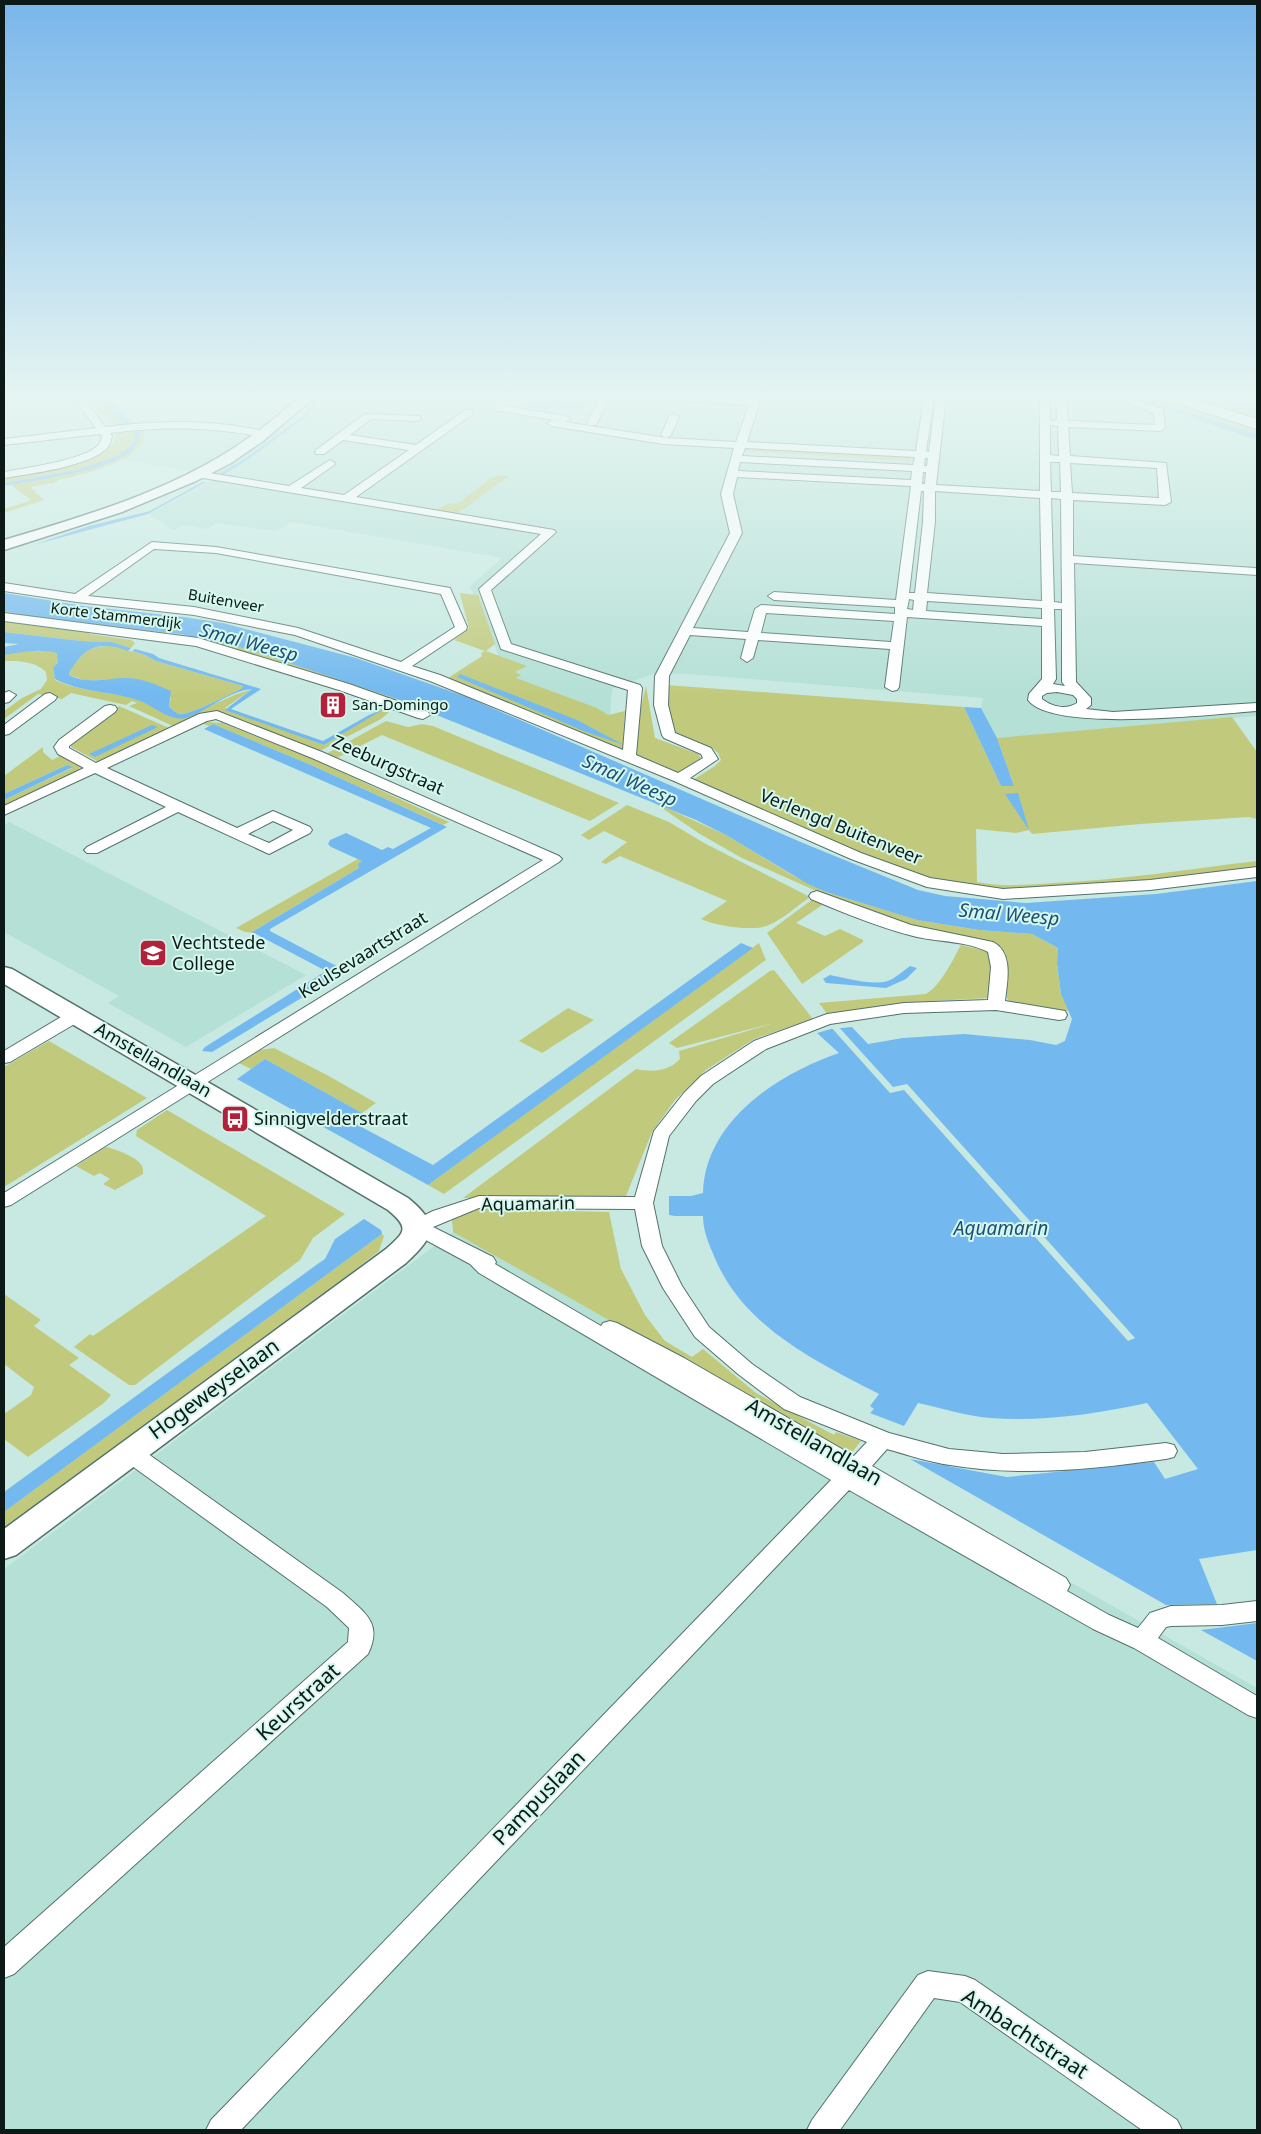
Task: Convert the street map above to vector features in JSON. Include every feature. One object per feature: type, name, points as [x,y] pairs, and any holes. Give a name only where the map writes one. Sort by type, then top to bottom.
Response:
[{"type":"main road","points":[[4,545],[118,508],[145,497]]},
{"type":"main road","name":"Amstellandlaan","points":[[4,974],[398,1204],[416,1219],[418,1227]]},
{"type":"main road","name":"Hogeweyselaan","points":[[4,1546],[396,1256],[409,1245],[418,1227]]},
{"type":"street","points":[[338,497],[550,532],[486,589],[488,597],[506,646],[635,688],[629,758]]},
{"type":"street","points":[[679,778],[711,760],[706,751],[668,735],[661,705],[662,676],[736,533],[728,497]]},
{"type":"street","points":[[892,687],[915,497]]},
{"type":"street","points":[[919,614],[930,497]]},
{"type":"street","points":[[1045,497],[1049,605],[1049,679],[1047,684],[1034,697],[1038,703],[1048,708],[1062,711],[1113,716],[1118,714],[1156,715],[1257,707]]},
{"type":"street","points":[[1062,711],[1084,705],[1080,695],[1069,682],[1067,497]]},
{"type":"street","points":[[1077,497],[1166,502],[1165,497]]},
{"type":"street","points":[[914,502],[930,503]]},
{"type":"street","points":[[912,521],[929,522]]},
{"type":"street","points":[[77,598],[152,545],[216,550],[446,591],[449,594],[462,627],[402,667]]},
{"type":"street","points":[[909,545],[926,546]]},
{"type":"street","points":[[1067,559],[1255,572]]},
{"type":"street","name":"Buitenveer","points":[[4,587],[77,598],[194,611],[248,621],[298,632],[435,678]]},
{"type":"street","points":[[774,596],[901,608],[919,614],[1049,623]]},
{"type":"street","points":[[747,658],[761,609],[901,608],[921,596],[1069,607]]},
{"type":"street","name":"Korte Stammerdijk","points":[[4,617],[198,642],[335,684],[424,715]]},
{"type":"street","points":[[686,631],[897,646]]},
{"type":"street","name":"Verlengd Buitenveer","points":[[435,678],[679,778],[856,856],[927,882],[1003,894],[1150,885],[1257,872]]},
{"type":"street","points":[[1039,691],[1057,688],[1080,695],[1118,714]]},
{"type":"street","points":[[4,731],[50,697]]},
{"type":"street","points":[[110,708],[64,743],[61,747],[63,751],[94,768],[237,834]]},
{"type":"street","name":"Zeeburgstraat","points":[[94,768],[204,717],[217,715],[318,755],[554,859]]},
{"type":"street","points":[[4,811],[94,768]]},
{"type":"street","points":[[92,850],[177,807]]},
{"type":"street","name":"Keulsevaartstraat","points":[[193,1083],[554,859]]},
{"type":"street","points":[[817,896],[866,916],[920,933],[976,943],[994,949],[1000,958],[996,1005]]},
{"type":"street","points":[[1059,1015],[996,1005],[904,1008],[827,1019],[760,1046],[707,1080],[690,1096],[660,1136],[643,1203],[652,1246],[673,1288],[702,1332],[745,1369],[792,1403],[883,1440],[948,1457],[1013,1464],[1106,1460],[1166,1451]]},
{"type":"street","points":[[4,1058],[77,1015]]},
{"type":"street","points":[[4,1201],[193,1083]]},
{"type":"street","name":"Aquamarin","points":[[418,1227],[435,1217],[462,1206],[479,1202],[643,1203]]},
{"type":"street","name":"Amstellandlaan","points":[[418,1227],[477,1259],[491,1263],[579,1313],[677,1363],[852,1472],[1106,1614],[1142,1641],[1257,1708]]},
{"type":"street","points":[[852,1472],[883,1440]]},
{"type":"street","name":"Keurstraat","points":[[4,1965],[359,1648],[362,1636],[361,1624],[335,1600],[129,1452]]},
{"type":"street","name":"Pampuslaan","points":[[221,2130],[852,1472]]},
{"type":"street","points":[[1142,1641],[1158,1620],[1171,1616],[1222,1615],[1257,1611]]},
{"type":"street","name":"Ambachtstraat","points":[[822,2130],[928,1984],[965,1989],[1167,2130]]},
{"type":"shaded area","points":[[181,497],[1257,497],[1257,716],[997,738],[981,708],[983,698],[689,674],[653,674],[612,689],[610,716],[503,676],[496,648],[470,586],[502,558],[292,522],[276,531],[217,523],[207,529],[185,525],[174,530],[148,514]]},
{"type":"shaded area","name":"Vechtstede College","points":[[9,822],[306,975],[186,1047],[108,1003],[119,996],[4,932],[4,825]]},
{"type":"shaded area","points":[[453,1232],[1257,1688],[1257,2130],[4,2130],[4,1569]]},
{"type":"green space","points":[[27,497],[40,497],[44,500],[4,513],[4,509],[29,501],[30,499]]},
{"type":"green space","points":[[467,497],[481,497],[455,514],[434,511],[449,503],[457,504]]},
{"type":"green space","points":[[457,593],[478,595],[495,644],[486,651],[527,666],[515,672],[521,675],[516,678],[597,708],[608,715],[625,711],[622,755],[445,680],[482,656],[481,653],[485,651],[454,640],[469,628],[460,594]]},
{"type":"green space","points":[[4,611],[26,616],[145,629],[215,641],[284,660],[397,699],[392,702],[219,646],[28,620],[4,615]]},
{"type":"green space","points":[[4,619],[86,629],[90,634],[131,640],[135,643],[131,648],[112,642],[81,641],[4,632]]},
{"type":"green space","points":[[113,646],[145,655],[156,661],[243,686],[241,689],[210,704],[191,712],[179,714],[169,707],[171,697],[127,678],[87,681],[69,675],[71,669],[81,656],[89,650],[97,647]]},
{"type":"green space","points":[[22,651],[58,653],[58,661],[53,669],[55,680],[76,687],[141,701],[167,715],[178,718],[183,718],[252,689],[225,708],[324,745],[384,707],[389,709],[389,712],[381,719],[320,751],[221,714],[186,720],[173,726],[129,706],[137,703],[132,701],[126,705],[71,693],[62,699],[38,694],[4,719],[4,711],[22,698],[41,689],[47,680],[46,672],[42,668],[32,664],[4,661],[4,655]]},
{"type":"green space","points":[[666,685],[964,707],[1001,786],[1014,786],[997,738],[1232,717],[1257,752],[1257,819],[1249,817],[1140,824],[1032,834],[1029,830],[1016,833],[976,829],[977,882],[1015,885],[1078,882],[1257,861],[1257,870],[1141,884],[1025,894],[922,881],[688,783],[721,760],[718,753],[712,748],[673,733],[667,717]]},
{"type":"green space","points":[[646,686],[655,738],[698,754],[701,758],[674,777],[635,760],[637,723]]},
{"type":"green space","points":[[119,706],[169,728],[97,761],[71,747],[72,744],[70,744]]},
{"type":"green space","points":[[386,721],[408,727],[422,724],[433,726],[619,803],[590,821],[382,735],[337,758],[326,754]]},
{"type":"green space","points":[[201,723],[222,723],[309,757],[449,822],[443,825],[311,765],[213,724],[209,726]]},
{"type":"green space","points":[[43,747],[43,752],[52,760],[60,756],[80,766],[79,770],[4,806],[4,800],[72,768],[67,765],[4,794],[4,776]]},
{"type":"green space","points":[[653,802],[726,835],[792,875],[826,892],[917,920],[979,930],[1032,934],[1058,948],[1057,963],[1061,994],[1070,1011],[1010,1002],[1007,998],[1006,955],[1001,947],[874,917],[740,857],[700,834]]},
{"type":"green space","points":[[627,805],[669,822],[706,844],[810,897],[779,919],[762,927],[735,927],[701,919],[727,901],[620,856],[606,864],[601,862],[627,842],[604,831],[589,840],[581,835]]},
{"type":"green space","points":[[358,859],[362,861],[359,868],[253,931],[255,933],[245,932],[236,928]]},
{"type":"green space","points":[[813,899],[825,903],[796,923],[825,936],[840,929],[863,940],[863,942],[802,984],[767,933]]},
{"type":"green space","points":[[759,943],[766,960],[444,1194],[428,1185]]},
{"type":"green space","points":[[961,945],[986,951],[993,957],[989,998],[911,1002],[828,1015],[819,1003],[926,994],[942,978]]},
{"type":"green space","points":[[774,970],[813,1019],[754,1039],[706,1070],[675,1100],[652,1132],[626,1196],[463,1198],[636,1069],[654,1071],[665,1069],[680,1059],[679,1051],[774,1023],[677,1048],[669,1043]]},
{"type":"green space","points":[[568,1008],[594,1020],[542,1053],[519,1041]]},
{"type":"green space","points":[[49,1041],[147,1098],[4,1187],[4,1067]]},
{"type":"green space","points":[[274,1048],[376,1103],[362,1113],[265,1059],[251,1069],[239,1063],[259,1050]]},
{"type":"green space","points":[[167,1110],[345,1214],[313,1238],[300,1260],[135,1385],[129,1385],[74,1347],[90,1334],[93,1336],[266,1216],[136,1136],[137,1130]]},
{"type":"green space","points":[[105,1147],[120,1151],[136,1160],[142,1166],[143,1174],[115,1190],[103,1184],[110,1179],[100,1173],[94,1176],[76,1166]]},
{"type":"green space","points":[[476,1209],[609,1212],[621,1269],[645,1315],[665,1341],[692,1357],[703,1349],[756,1393],[834,1435],[836,1432],[861,1441],[849,1456],[453,1232],[452,1220]]},
{"type":"green space","points":[[382,1234],[384,1236],[379,1251],[192,1399],[4,1537],[4,1512]]},
{"type":"green space","points":[[4,1294],[41,1320],[34,1326],[79,1358],[69,1365],[111,1395],[104,1403],[28,1457],[4,1439],[4,1414],[31,1395],[34,1387],[4,1364]]},
{"type":"water","points":[[176,497],[180,497],[148,514],[33,545],[89,526],[150,511]]},
{"type":"water","name":"Aquamarin","points":[[4,593],[84,606],[223,623],[356,658],[467,697],[803,843],[918,890],[945,896],[1026,903],[1156,894],[1257,881],[1257,1550],[1199,1559],[1217,1604],[1166,1605],[910,1459],[1007,1477],[1154,1462],[1165,1479],[1198,1469],[1147,1403],[1069,1416],[1010,1419],[972,1416],[918,1403],[904,1426],[870,1413],[874,1409],[870,1406],[879,1394],[806,1355],[762,1322],[743,1303],[727,1281],[714,1256],[705,1231],[703,1216],[669,1215],[669,1196],[691,1196],[703,1193],[707,1167],[717,1144],[731,1123],[749,1104],[792,1074],[839,1053],[817,1033],[831,1029],[852,1027],[868,1044],[903,1038],[964,1034],[1030,1040],[1056,1045],[1065,1041],[1072,1019],[1061,994],[1057,963],[1058,948],[1032,934],[979,930],[917,920],[826,892],[808,884],[726,835],[696,820],[397,699],[247,649],[180,634],[26,616],[4,611]]},
{"type":"water","points":[[4,632],[81,641],[112,642],[131,648],[128,651],[107,646],[94,648],[82,655],[71,669],[69,675],[83,680],[126,678],[149,682],[171,691],[169,707],[179,714],[191,712],[210,704],[241,689],[243,686],[156,661],[132,651],[135,649],[153,654],[159,658],[261,689],[231,709],[323,741],[369,715],[384,709],[324,745],[225,710],[252,689],[235,693],[186,718],[174,718],[140,701],[75,687],[55,679],[53,668],[58,662],[57,653],[37,651],[4,655],[4,647],[19,644],[4,643]]},
{"type":"water","points":[[460,674],[577,720],[624,745],[586,732],[457,677]]},
{"type":"water","points":[[964,707],[981,708],[997,738],[1014,786],[1001,786]]},
{"type":"water","points":[[213,724],[311,765],[447,827],[270,929],[270,931],[346,971],[212,1052],[202,1051],[205,1047],[326,971],[252,932],[359,868],[358,864],[362,861],[331,847],[328,844],[330,840],[346,833],[382,850],[388,847],[393,849],[431,828],[204,729]]},
{"type":"water","points":[[152,725],[158,727],[95,757],[89,754]]},
{"type":"water","points":[[67,765],[73,767],[4,800],[4,794]]},
{"type":"water","points":[[1018,793],[1029,830],[1005,794]]},
{"type":"water","points":[[741,943],[753,948],[428,1185],[237,1079],[265,1059],[362,1113],[352,1122],[433,1165]]},
{"type":"water","points":[[910,966],[917,968],[906,979],[886,988],[826,983],[823,979],[830,975],[860,981],[884,982],[895,977]]},
{"type":"water","points":[[364,1219],[381,1230],[382,1234],[4,1512],[4,1492],[325,1259],[335,1239]]},
{"type":"water","points":[[1257,1623],[1257,1661],[1201,1630]]},
{"type":"pier","points":[[837,1025],[893,1087],[907,1084],[1135,1338],[1128,1341],[904,1090],[890,1093],[830,1026]]},
{"type":"place","name":"San-Domingo","points":[[333,705]]},
{"type":"place","name":"Vechtstede College","points":[[153,953]]},
{"type":"place","name":"Sinnigvelderstraat","points":[[235,1119]]},
{"type":"water label","name":"Smal Weesp","points":[[249,642]]},
{"type":"water label","name":"Smal Weesp","points":[[630,780]]},
{"type":"water label","name":"Smal Weesp","points":[[1009,914]]}]
